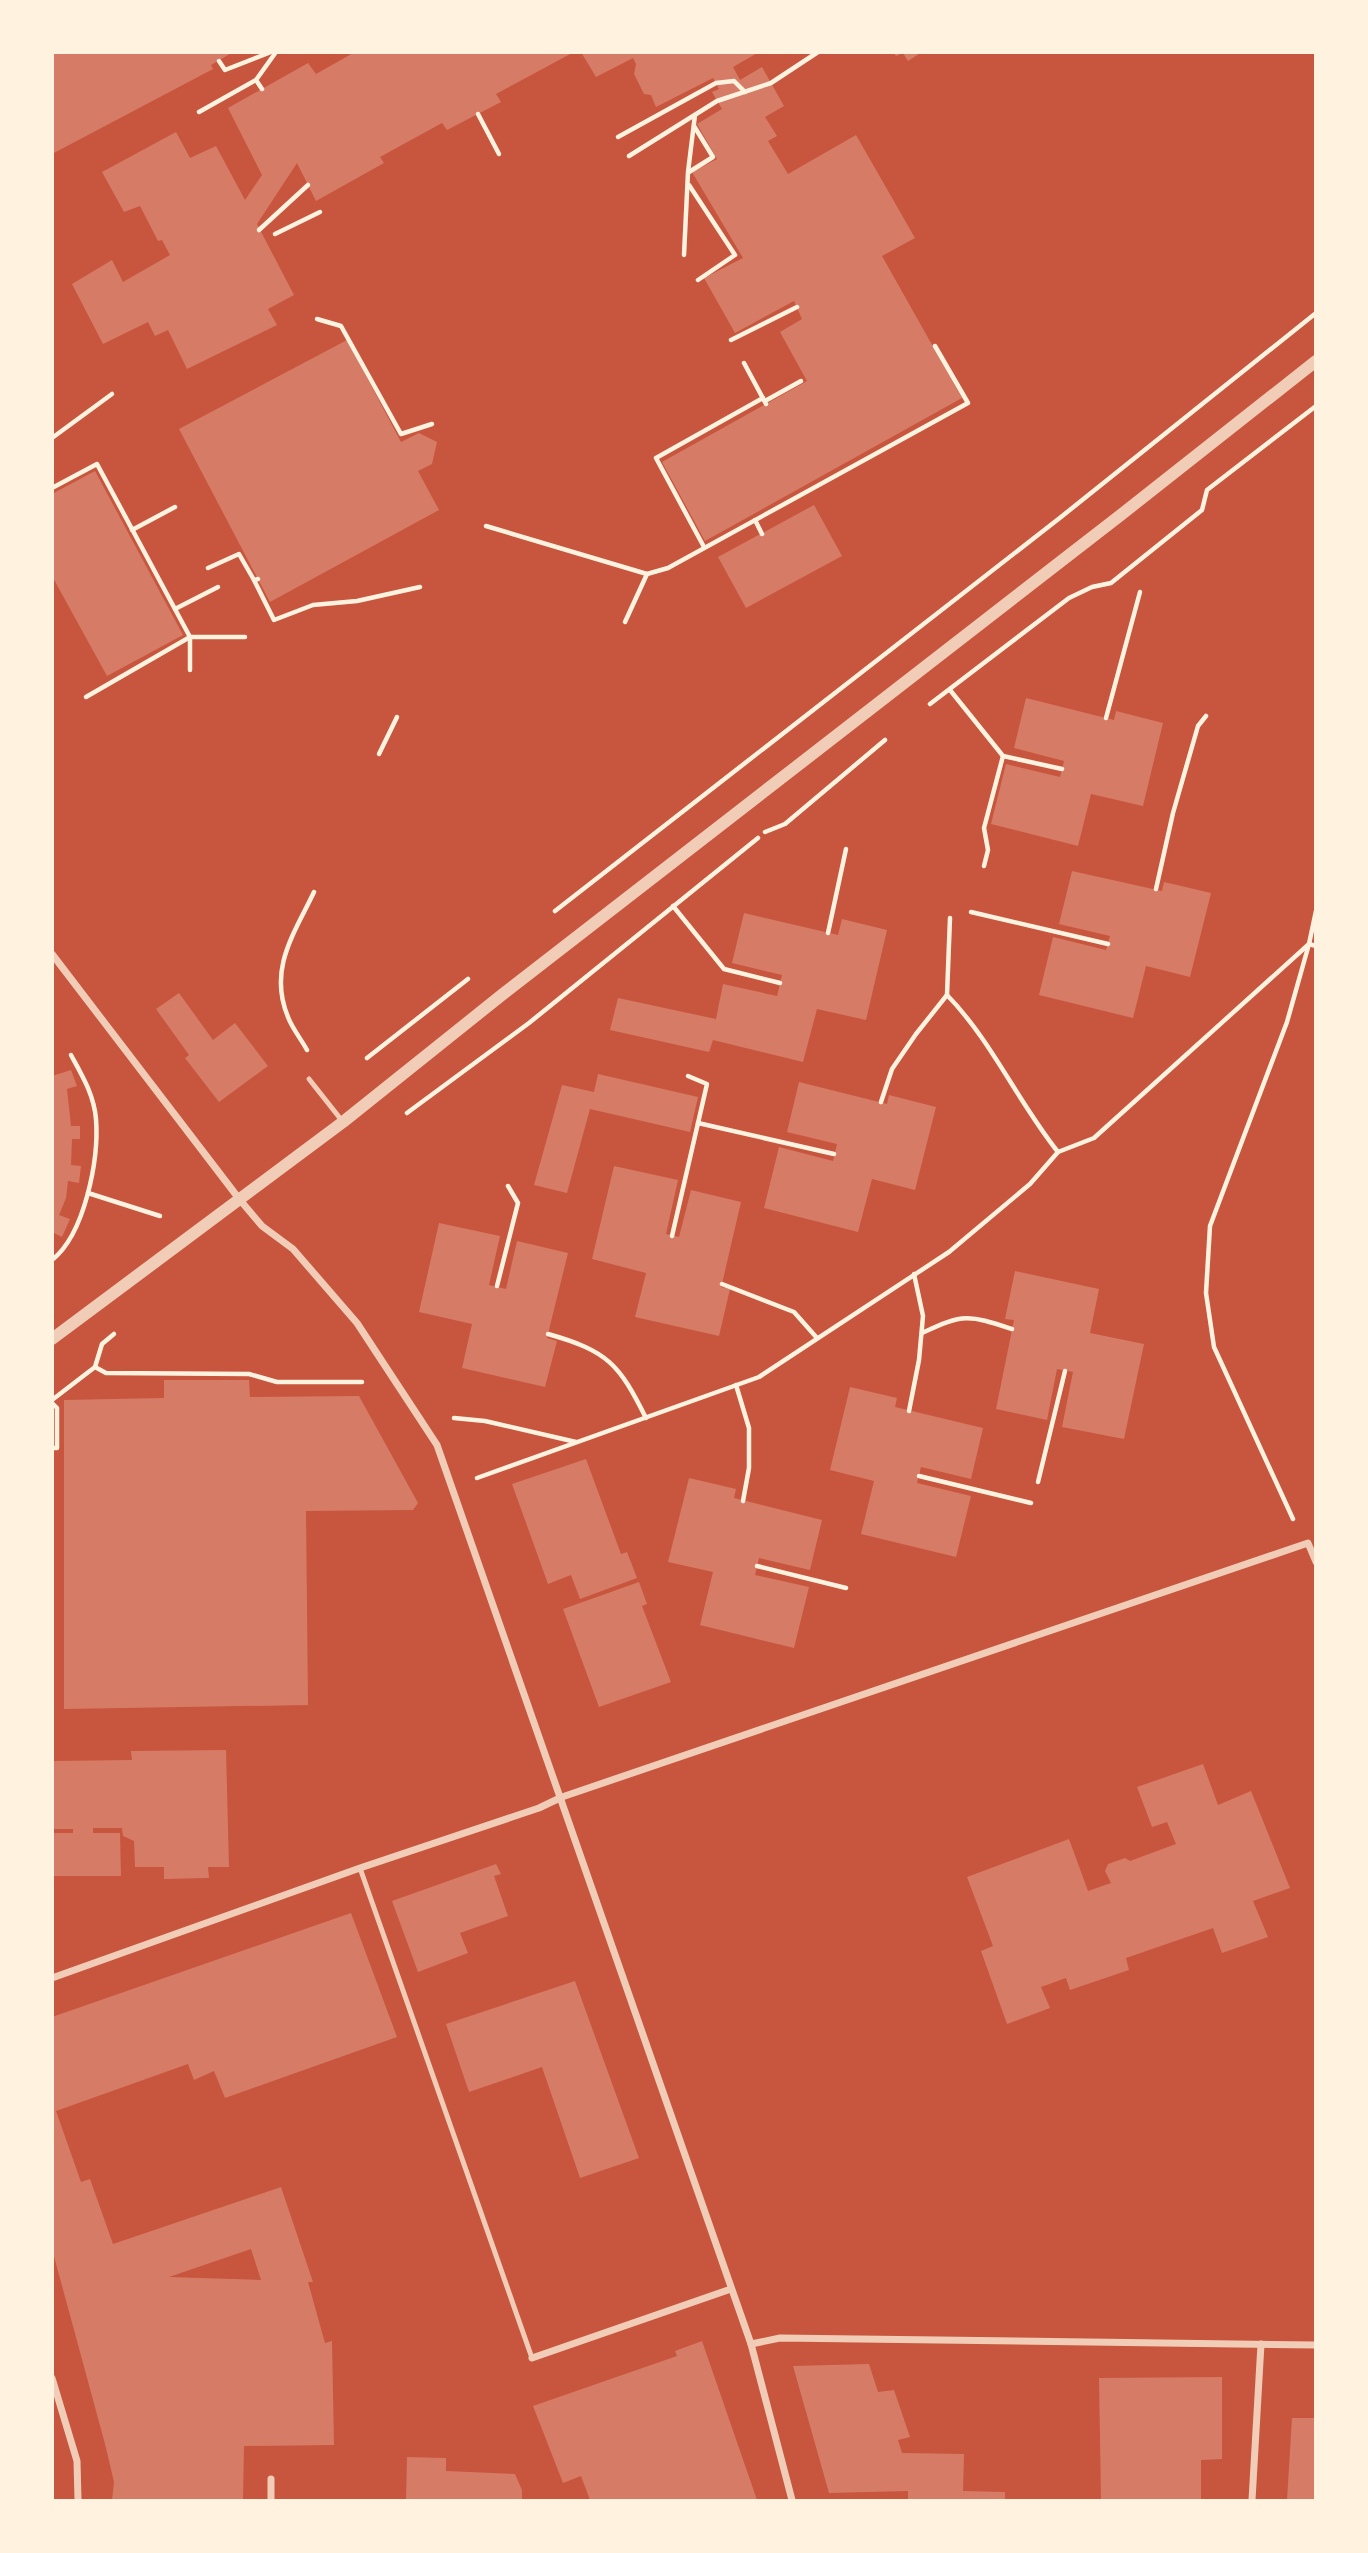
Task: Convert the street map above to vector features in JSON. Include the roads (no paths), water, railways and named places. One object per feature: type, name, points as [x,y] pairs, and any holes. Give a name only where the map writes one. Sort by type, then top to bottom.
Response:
[{"type":"street","points":[[52,1339],[343,1122],[514,985],[1112,522],[1315,360]]},
{"type":"street","points":[[52,954],[262,1226],[293,1249],[357,1323],[438,1445],[751,2344],[792,2501]]},
{"type":"street","points":[[52,1979],[360,1868],[540,1808],[562,1797],[1308,1543],[1315,1562]]},
{"type":"street","points":[[532,2358],[731,2288]]},
{"type":"street","points":[[751,2344],[780,2338],[1315,2345]]},
{"type":"street","points":[[1252,2501],[1261,2344]]},
{"type":"street","points":[[52,2378],[77,2461],[78,2501]]},
{"type":"street","points":[[271,2479],[271,2501]]},
{"type":"lane","points":[[309,1079],[343,1122]]},
{"type":"lane","points":[[360,1868],[532,2358]]}]
